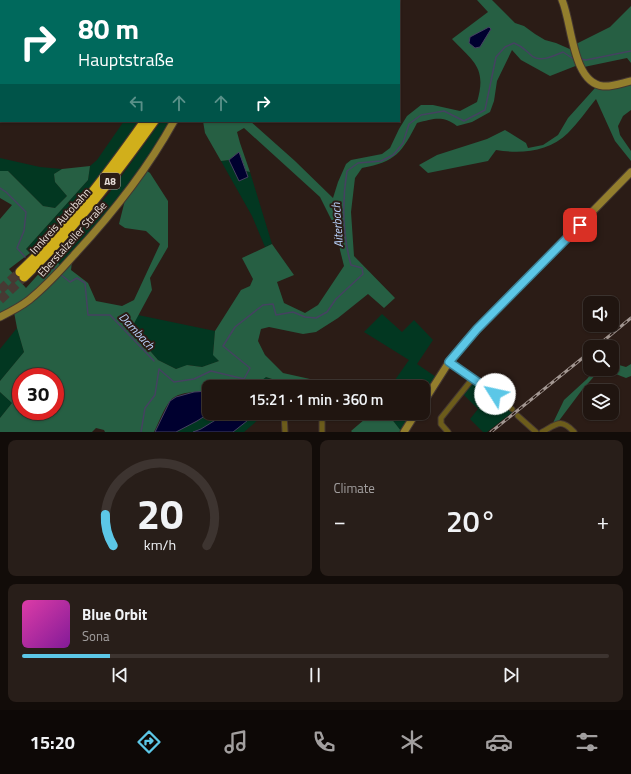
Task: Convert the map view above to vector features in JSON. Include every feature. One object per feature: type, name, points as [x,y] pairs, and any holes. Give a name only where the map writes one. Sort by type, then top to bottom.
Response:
[{"type":"highway","name":"Innkreis Autobahn","points":[[144,122],[89,197],[22,275],[53,250],[92,205],[153,122]]},
{"type":"street","points":[[562,0],[567,14],[571,38],[581,66],[587,76],[598,84],[608,86],[631,81]]},
{"type":"street","name":"Eberstalzeller Straße","points":[[0,317],[30,300],[110,216],[161,144],[173,122]]},
{"type":"street","points":[[430,392],[449,362],[477,329],[631,172]]},
{"type":"street","points":[[449,362],[499,397],[512,409]]},
{"type":"street","points":[[448,432],[441,424],[440,418],[473,378]]},
{"type":"street","points":[[518,416],[536,432]]},
{"type":"street","points":[[284,420],[285,432]]},
{"type":"street","points":[[322,420],[322,432]]},
{"type":"street","points":[[404,432],[412,420]]},
{"type":"street","points":[[542,432],[561,423],[566,424],[574,432]]},
{"type":"green space","points":[[477,0],[492,0],[515,23],[524,26],[545,40],[572,50],[578,65],[550,76],[521,60],[512,50],[497,81],[494,101],[490,112],[472,122],[457,126],[447,120],[442,119],[433,119],[417,123],[407,141],[397,154],[383,163],[362,168],[355,178],[351,212],[354,256],[395,298],[384,308],[368,294],[338,318],[316,332],[303,334],[269,327],[261,329],[258,341],[265,355],[283,373],[314,380],[275,380],[266,377],[262,380],[202,380],[202,391],[178,395],[170,401],[154,432],[105,432],[104,430],[96,428],[92,432],[0,432],[0,418],[12,403],[0,392],[0,381],[24,352],[14,312],[72,262],[71,270],[88,283],[96,301],[122,306],[134,300],[160,244],[146,231],[125,228],[119,224],[126,196],[146,170],[150,173],[168,201],[168,247],[150,278],[152,290],[131,329],[158,360],[176,369],[187,365],[202,367],[219,361],[213,355],[215,331],[241,290],[250,286],[253,279],[242,258],[272,244],[294,275],[277,282],[284,303],[305,313],[318,305],[344,266],[338,233],[320,197],[244,128],[237,132],[250,172],[246,171],[239,152],[229,160],[221,161],[205,133],[203,122],[251,122],[295,161],[333,198],[346,164],[351,160],[382,154],[390,148],[407,116],[421,105],[433,105],[460,111],[477,102],[480,90],[479,73],[476,66],[467,54],[452,39],[488,12]]},
{"type":"green space","points":[[631,6],[631,63],[627,58],[584,67],[576,44],[610,27]]},
{"type":"green space","points":[[631,84],[631,110],[623,116],[618,126],[620,135],[631,151],[631,161],[615,141],[596,99],[568,133],[552,144],[543,148],[515,152],[496,150],[488,161],[428,173],[419,165],[437,155],[487,139],[505,130],[526,143],[528,148],[543,145],[558,135],[568,118],[595,88],[605,89]]},
{"type":"green space","points":[[123,122],[137,122],[88,190],[60,223],[30,253],[26,249],[88,180],[90,166],[97,160]]},
{"type":"green space","points":[[160,122],[170,122],[160,141],[134,178],[105,214],[60,265],[53,258],[110,192]]},
{"type":"green space","points":[[0,158],[40,167],[62,169],[54,174],[55,182],[67,196],[55,208],[43,206],[8,171],[0,171]]},
{"type":"green space","points":[[229,160],[239,181],[248,177],[246,171],[250,172],[272,244],[265,247],[252,216],[221,161]]},
{"type":"green space","points":[[90,166],[88,180],[26,249],[30,253],[9,269],[26,288],[53,258],[60,265],[42,286],[26,300],[0,315],[0,219],[12,205],[0,198],[0,171],[8,171],[43,206],[55,208],[67,196],[55,182],[54,174],[62,169]]},
{"type":"green space","points":[[382,314],[402,332],[414,320],[433,340],[417,364],[436,377],[430,388],[430,380],[395,380],[409,360],[364,332]]},
{"type":"green space","points":[[138,315],[215,331],[213,354],[219,361],[202,367],[188,365],[176,369],[158,360],[131,329]]},
{"type":"green space","points":[[17,328],[24,352],[0,381],[0,349]]},
{"type":"green space","points":[[631,364],[631,376],[626,378],[619,375],[619,365],[626,367]]},
{"type":"green space","points":[[589,376],[594,376],[587,384],[583,384],[583,389],[558,422],[552,425],[564,400]]},
{"type":"green space","points":[[265,377],[275,380],[261,380]]},
{"type":"green space","points":[[478,379],[507,400],[515,410],[487,432],[483,432],[470,419],[478,409],[463,394]]},
{"type":"green space","points":[[0,392],[12,403],[0,418]]},
{"type":"green space","points":[[202,418],[202,420],[258,420],[244,432],[176,432]]},
{"type":"green space","points":[[364,420],[392,420],[401,431],[352,432],[351,431]]},
{"type":"green space","points":[[392,420],[409,420],[401,431]]},
{"type":"shaded area","points":[[489,27],[491,29],[480,47],[475,48],[469,43],[470,37]]},
{"type":"shaded area","points":[[239,152],[248,177],[239,181],[229,160]]},
{"type":"shaded area","points":[[202,391],[202,418],[176,432],[155,432],[170,401],[176,397]]},
{"type":"shaded area","points":[[216,420],[248,420],[233,432],[193,432]]},
{"type":"waterway","name":"Aiterbach","points":[[141,432],[145,408],[155,395],[159,369],[174,382],[194,379],[211,371],[244,379],[250,368],[223,346],[235,327],[263,305],[273,304],[276,315],[293,312],[305,317],[316,318],[327,312],[336,299],[363,274],[362,268],[351,265],[346,242],[344,195],[347,171],[358,163],[381,161],[393,155],[403,143],[409,124],[421,115],[444,111],[464,121],[485,110],[496,57],[505,47],[514,43],[522,47],[532,56],[540,59],[548,58],[563,52],[575,59]]},
{"type":"waterway","name":"Aiterbach","points":[[581,59],[586,60],[631,51]]},
{"type":"waterway","name":"Dambach","points":[[0,188],[26,212],[24,231],[17,248],[25,257]]},
{"type":"waterway","name":"Dambach","points":[[47,265],[56,270]]},
{"type":"waterway","name":"Dambach","points":[[60,274],[70,282],[77,278],[85,283],[88,315],[110,315],[154,361]]},
{"type":"tunnel","points":[[0,290],[20,272]]},
{"type":"tunnel","points":[[0,300],[24,277]]},
{"type":"railway","points":[[604,340],[631,318]]},
{"type":"railway","points":[[491,432],[583,358]]},
{"type":"route","points":[[495,394],[449,362],[477,329],[580,225]]}]
